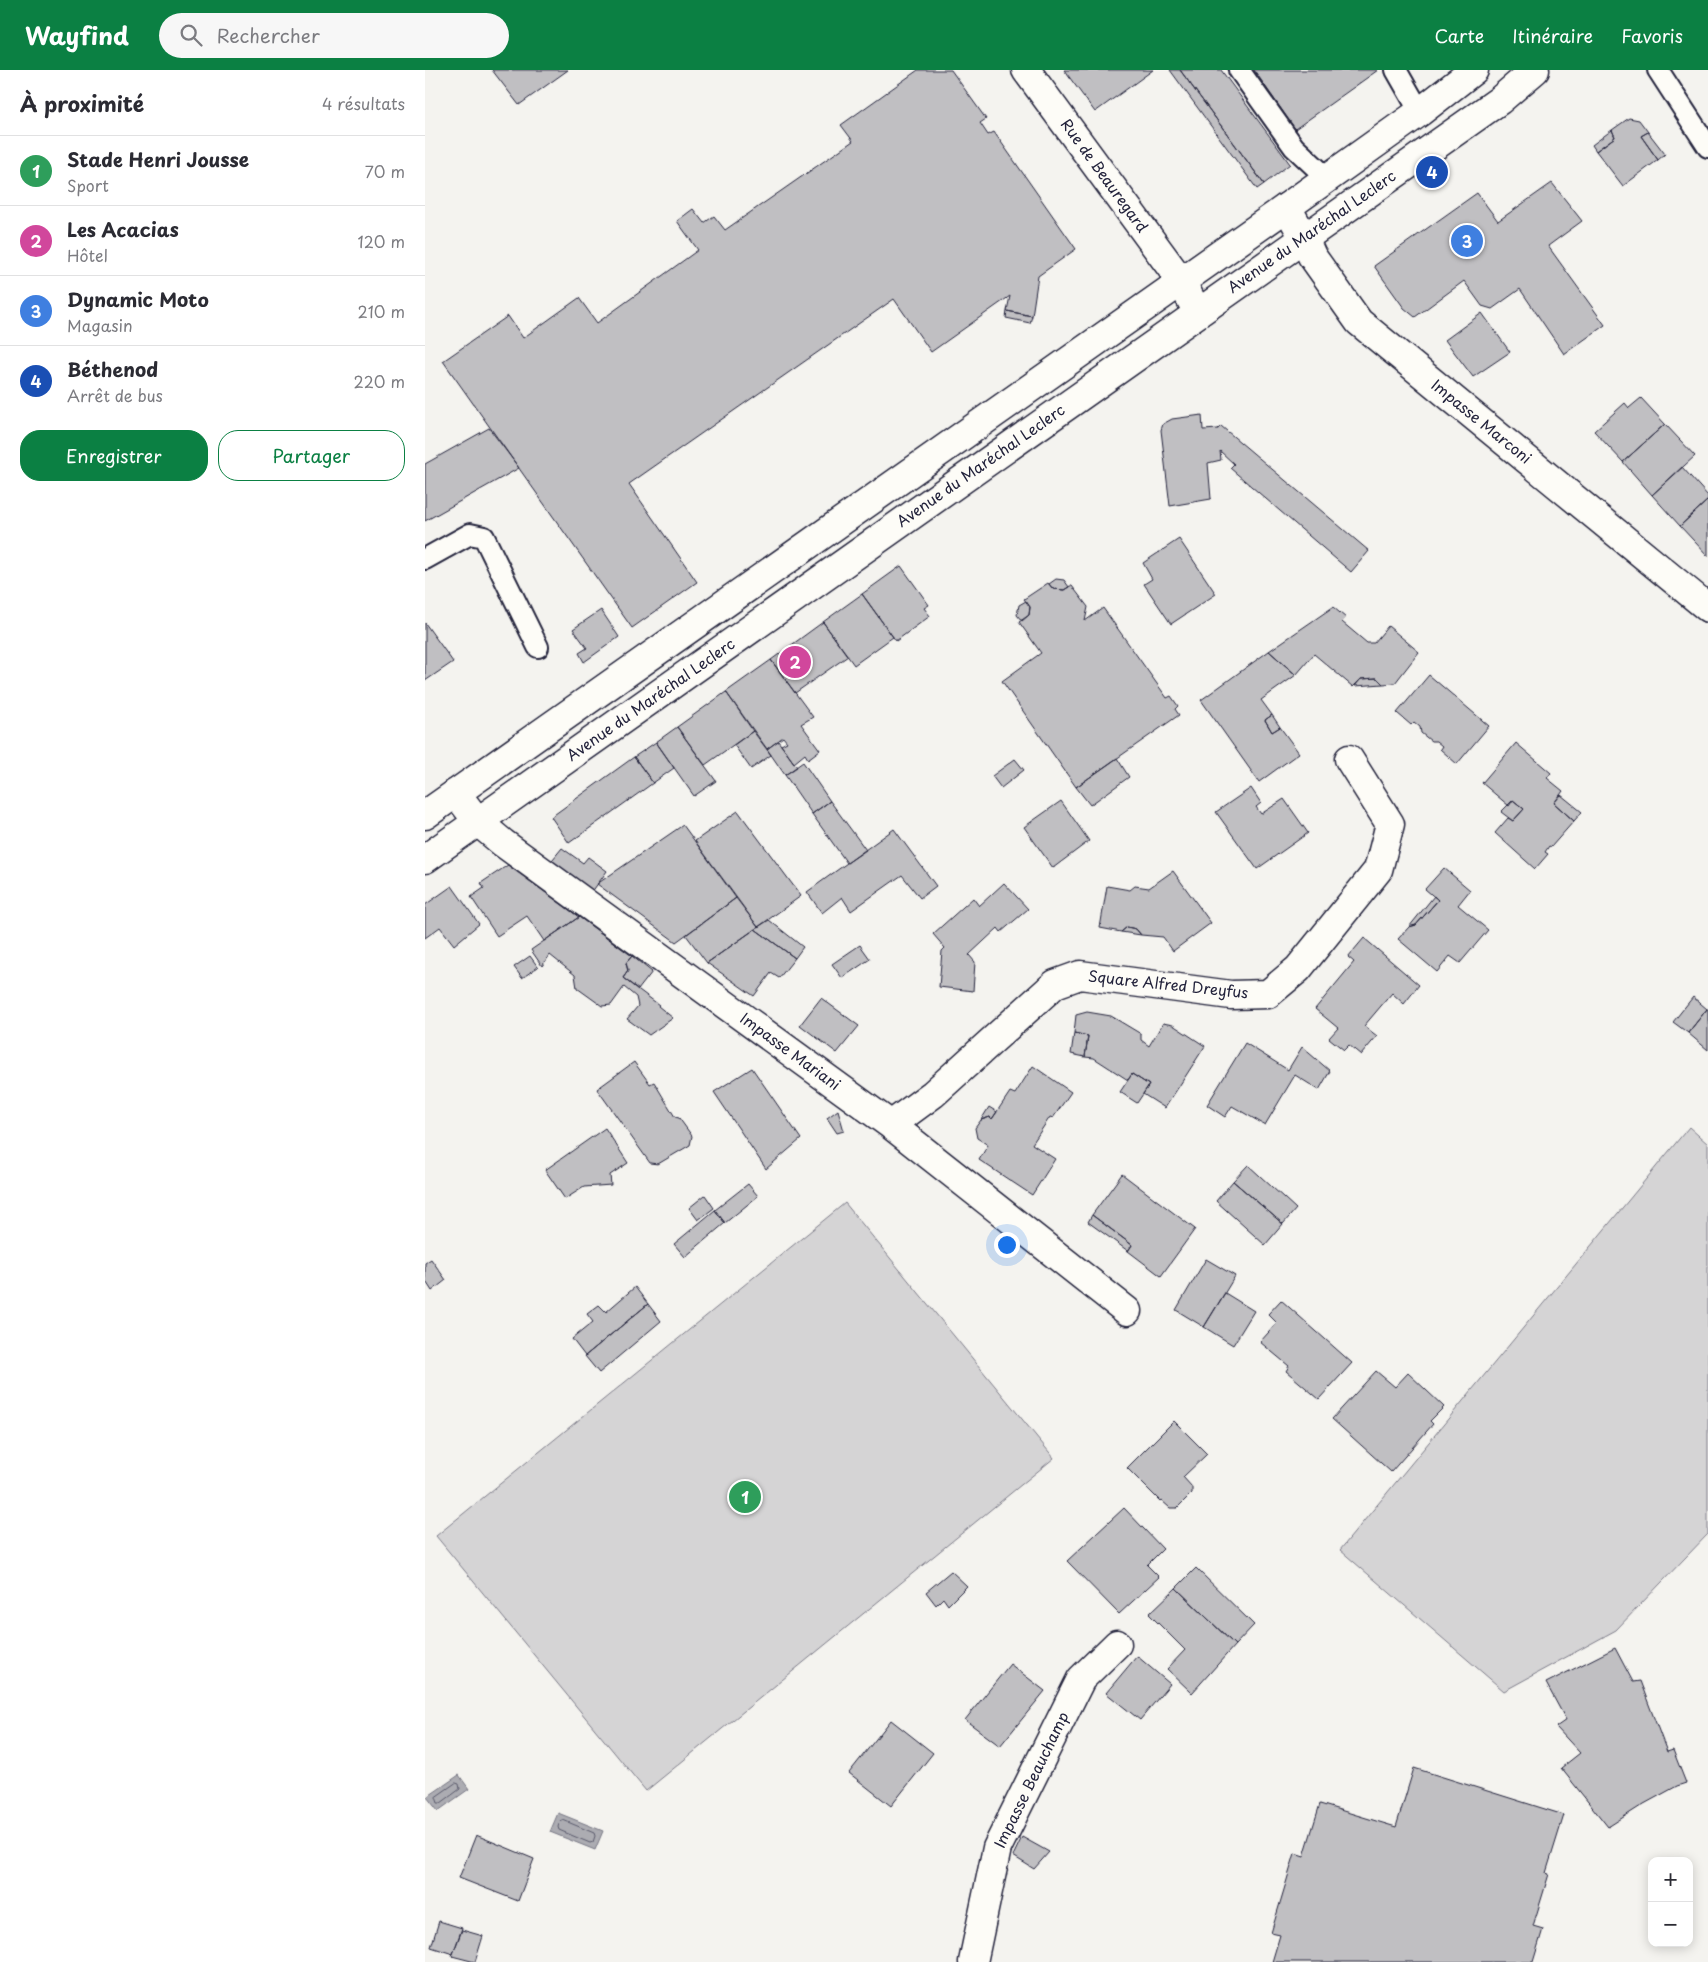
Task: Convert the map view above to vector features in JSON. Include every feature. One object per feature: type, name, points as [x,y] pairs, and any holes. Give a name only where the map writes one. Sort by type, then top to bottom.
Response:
[{"type":"street","name":"Rue de Beauregard","points":[[1026,70],[1181,281],[1198,313]]},
{"type":"street","points":[[425,815],[1287,207],[1420,112],[1474,70]]},
{"type":"street","name":"Avenue du Maréchal Leclerc","points":[[425,859],[1500,100],[1535,70]]},
{"type":"street","name":"Impasse Marconi","points":[[1287,207],[1312,256],[1359,322],[1708,608]]},
{"type":"street","name":"Square Alfred Dreyfus","points":[[891,1125],[933,1094],[1055,984],[1080,975],[1231,995],[1269,994],[1298,969],[1378,870],[1390,824],[1349,759]]},
{"type":"street","name":"Impasse Mariani","points":[[456,793],[478,822],[518,854],[891,1125],[1127,1311]]},
{"type":"street","name":"Impasse Beauchamp","points":[[973,1962],[997,1848],[1081,1679],[1117,1644]]},
{"type":"lane","points":[[1239,70],[1294,147],[1327,178]]},
{"type":"lane","points":[[1396,70],[1420,112]]},
{"type":"lane","points":[[1658,70],[1708,147]]},
{"type":"lane","points":[[425,559],[470,534],[484,537],[538,647]]},
{"type":"shaded area","points":[[1689,1127],[1708,1144],[1708,1534],[1616,1630],[1504,1691],[1340,1550]]},
{"type":"shaded area","points":[[845,1203],[1054,1458],[646,1791],[436,1536]]},
{"type":"water","points":[[459,1775],[469,1789],[438,1811],[427,1797]]},
{"type":"water","points":[[558,1813],[603,1831],[595,1850],[550,1832]]},
{"type":"building","points":[[492,70],[568,70],[519,105]]},
{"type":"building","points":[[918,70],[951,70],[986,119],[980,123],[988,135],[994,132],[1076,249],[1038,276],[1032,316],[1007,311],[1010,296],[931,352],[894,299],[629,484],[697,582],[632,628],[443,361],[508,316],[523,338],[579,298],[597,323],[698,250],[677,221],[693,209],[704,223],[714,216],[725,230],[853,141],[841,125]]},
{"type":"building","points":[[1064,70],[1153,70],[1095,112]]},
{"type":"building","points":[[1170,70],[1180,70],[1264,184],[1257,189]]},
{"type":"building","points":[[1180,70],[1221,70],[1290,164],[1264,184]]},
{"type":"building","points":[[1254,70],[1378,70],[1295,129]]},
{"type":"building","points":[[1629,118],[1639,120],[1648,132],[1641,136],[1658,160],[1623,186],[1596,151],[1615,137],[1612,130]]},
{"type":"building","points":[[1612,130],[1615,137],[1596,151],[1592,145]]},
{"type":"building","points":[[1648,132],[1665,154],[1658,160],[1641,136]]},
{"type":"building","points":[[1552,183],[1582,221],[1548,246],[1605,325],[1564,354],[1520,289],[1492,309],[1482,306],[1464,281],[1415,317],[1404,308],[1374,266],[1477,193],[1498,221]]},
{"type":"building","points":[[1007,311],[1032,316],[1030,323],[1006,318]]},
{"type":"building","points":[[1482,313],[1510,352],[1473,377],[1445,340]]},
{"type":"building","points":[[1641,398],[1665,424],[1623,462],[1594,431],[1625,403],[1629,408]]},
{"type":"building","points":[[1202,415],[1203,430],[1218,429],[1221,426],[1369,551],[1351,572],[1230,468],[1234,464],[1220,451],[1221,460],[1208,463],[1211,499],[1170,506],[1161,430],[1163,424],[1172,419]]},
{"type":"building","points":[[1665,424],[1695,456],[1652,495],[1623,462]]},
{"type":"building","points":[[489,428],[519,468],[425,521],[425,464]]},
{"type":"building","points":[[1682,467],[1708,496],[1708,500],[1680,526],[1652,495]]},
{"type":"building","points":[[1708,500],[1708,556],[1680,526]]},
{"type":"building","points":[[1179,539],[1216,594],[1171,624],[1144,584],[1152,579],[1143,563]]},
{"type":"building","points":[[901,566],[929,605],[924,608],[930,616],[896,641],[862,594]]},
{"type":"building","points":[[1056,579],[1064,580],[1069,587],[1064,590],[1053,589],[1049,584]]},
{"type":"building","points":[[1048,583],[1053,589],[1064,590],[1072,586],[1088,607],[1085,621],[1103,608],[1167,698],[1171,696],[1178,706],[1175,709],[1179,715],[1076,787],[1002,681],[1041,653],[1019,622],[1029,615],[1030,607],[1024,599]]},
{"type":"building","points":[[862,594],[893,637],[854,665],[823,622]]},
{"type":"building","points":[[1026,601],[1030,607],[1029,615],[1022,621],[1017,615],[1019,605]]},
{"type":"building","points":[[1333,607],[1346,618],[1342,622],[1367,643],[1374,643],[1388,626],[1419,652],[1395,683],[1383,684],[1377,678],[1361,679],[1353,687],[1314,654],[1296,675],[1269,651]]},
{"type":"building","points":[[601,610],[619,637],[584,662],[579,653],[587,648],[573,629]]},
{"type":"building","points":[[823,622],[848,656],[795,693],[771,660]]},
{"type":"building","points":[[425,623],[453,662],[425,681]]},
{"type":"building","points":[[1269,651],[1296,675],[1261,700],[1272,715],[1265,720],[1272,732],[1280,727],[1299,753],[1259,782],[1201,700]]},
{"type":"building","points":[[771,660],[813,717],[801,724],[820,750],[808,759],[805,754],[794,763],[781,745],[787,742],[783,737],[767,749],[726,692]]},
{"type":"building","points":[[1429,675],[1489,726],[1457,764],[1440,749],[1442,746],[1436,741],[1431,741],[1421,733],[1420,727],[1414,722],[1411,725],[1397,713]]},
{"type":"building","points":[[1377,678],[1383,684],[1355,686],[1361,679]]},
{"type":"building","points":[[726,692],[753,731],[705,765],[677,727]]},
{"type":"building","points":[[1272,715],[1280,727],[1272,732],[1265,720]]},
{"type":"building","points":[[677,727],[716,781],[694,796],[656,742]]},
{"type":"building","points":[[753,731],[771,755],[751,769],[734,745]]},
{"type":"building","points":[[778,741],[797,767],[785,775],[767,749]]},
{"type":"building","points":[[656,742],[674,768],[653,783],[634,757]]},
{"type":"building","points":[[1516,743],[1551,773],[1547,778],[1563,791],[1554,803],[1574,821],[1551,847],[1549,846],[1545,852],[1548,854],[1535,869],[1495,833],[1508,818],[1513,821],[1524,809],[1513,800],[1509,806],[1482,783]]},
{"type":"building","points":[[634,757],[653,783],[569,843],[551,817]]},
{"type":"building","points":[[1117,758],[1129,777],[1090,805],[1076,787]]},
{"type":"building","points":[[1015,759],[1024,770],[1001,788],[992,776]]},
{"type":"building","points":[[803,762],[830,801],[812,814],[785,775]]},
{"type":"building","points":[[1251,788],[1261,803],[1256,807],[1261,814],[1284,799],[1308,833],[1257,869],[1216,812]]},
{"type":"building","points":[[1561,795],[1582,812],[1574,821],[1554,803]]},
{"type":"building","points":[[1513,800],[1524,809],[1513,821],[1501,812]]},
{"type":"building","points":[[830,801],[866,850],[847,863],[812,814]]},
{"type":"building","points":[[1061,801],[1089,841],[1053,868],[1024,827]]},
{"type":"building","points":[[738,811],[801,896],[758,927],[695,841]]},
{"type":"building","points":[[683,825],[736,898],[676,942],[597,884]]},
{"type":"building","points":[[894,829],[936,886],[920,898],[902,875],[851,911],[842,897],[822,913],[807,892]]},
{"type":"building","points":[[562,848],[583,863],[588,857],[607,871],[589,896],[548,865]]},
{"type":"building","points":[[508,865],[579,917],[544,941],[527,916],[497,936],[471,897],[484,888],[481,883]]},
{"type":"building","points":[[1444,868],[1470,890],[1458,905],[1488,930],[1460,963],[1450,956],[1437,972],[1398,939],[1409,927],[1416,925],[1438,900],[1425,889]]},
{"type":"building","points":[[1173,871],[1211,923],[1173,951],[1163,937],[1141,935],[1136,929],[1127,927],[1121,932],[1100,928],[1107,886],[1130,890],[1135,886],[1149,888]]},
{"type":"building","points":[[1004,883],[1028,909],[1001,932],[998,928],[969,955],[975,962],[973,991],[939,987],[942,951],[945,948],[933,934],[973,898],[979,906]]},
{"type":"building","points":[[452,886],[479,924],[454,945],[440,927],[425,938],[425,905]]},
{"type":"building","points":[[1434,896],[1438,900],[1416,925],[1409,927]]},
{"type":"building","points":[[736,898],[758,927],[707,963],[686,935]]},
{"type":"building","points":[[579,917],[632,956],[626,963],[628,971],[623,978],[673,1018],[649,1035],[627,1019],[638,1006],[636,997],[624,987],[611,1005],[602,1006],[577,988],[575,975],[550,955],[542,966],[531,950]]},
{"type":"building","points":[[769,920],[803,947],[795,958],[755,929]]},
{"type":"building","points":[[1127,927],[1136,929],[1141,935],[1121,932]]},
{"type":"building","points":[[755,929],[795,958],[779,978],[771,973],[754,996],[707,963]]},
{"type":"building","points":[[1364,938],[1419,985],[1404,1004],[1392,993],[1364,1026],[1377,1036],[1361,1055],[1349,1045],[1344,1050],[1329,1038],[1338,1028],[1315,1009],[1354,962],[1348,957]]},
{"type":"building","points":[[860,945],[870,959],[842,978],[832,964]]},
{"type":"building","points":[[530,956],[538,967],[522,978],[514,967]]},
{"type":"building","points":[[632,956],[652,972],[638,990],[623,978],[628,971],[626,963]]},
{"type":"building","points":[[1693,997],[1707,1009],[1688,1033],[1673,1022]]},
{"type":"building","points":[[821,998],[859,1026],[837,1053],[800,1025]]},
{"type":"building","points":[[1708,1009],[1708,1050],[1688,1033]]},
{"type":"building","points":[[1087,1012],[1111,1016],[1141,1034],[1141,1040],[1149,1046],[1163,1023],[1173,1025],[1205,1046],[1165,1108],[1143,1094],[1149,1085],[1132,1074],[1128,1080],[1094,1058],[1085,1057],[1088,1036],[1074,1033],[1076,1015]]},
{"type":"building","points":[[1074,1033],[1088,1036],[1085,1057],[1071,1054]]},
{"type":"building","points":[[1245,1043],[1288,1070],[1302,1047],[1330,1071],[1319,1090],[1295,1075],[1265,1125],[1232,1106],[1225,1117],[1207,1105]]},
{"type":"building","points":[[634,1062],[650,1084],[654,1082],[675,1117],[679,1118],[692,1136],[690,1145],[658,1164],[650,1163],[597,1089]]},
{"type":"building","points":[[1033,1066],[1071,1092],[1053,1118],[1050,1117],[1032,1144],[1055,1159],[1032,1195],[979,1160],[988,1145],[977,1138],[975,1128],[981,1120],[990,1117],[992,1119],[1010,1092],[1015,1094]]},
{"type":"building","points":[[752,1068],[801,1139],[766,1169],[714,1092]]},
{"type":"building","points":[[1132,1074],[1149,1085],[1137,1103],[1120,1092]]},
{"type":"building","points":[[989,1107],[997,1112],[992,1119],[990,1117],[981,1120]]},
{"type":"building","points":[[838,1110],[844,1131],[837,1133],[827,1118]]},
{"type":"building","points":[[605,1128],[628,1163],[610,1175],[611,1185],[584,1187],[565,1199],[545,1170]]},
{"type":"building","points":[[1248,1165],[1296,1209],[1283,1224],[1233,1181]]},
{"type":"building","points":[[1122,1174],[1195,1229],[1161,1276],[1128,1251],[1132,1245],[1092,1215]]},
{"type":"building","points":[[1233,1181],[1283,1224],[1265,1245],[1216,1201]]},
{"type":"building","points":[[748,1184],[758,1196],[725,1223],[715,1210]]},
{"type":"building","points":[[705,1195],[714,1208],[698,1220],[689,1208]]},
{"type":"building","points":[[715,1210],[725,1223],[685,1257],[674,1244]]},
{"type":"building","points":[[1092,1215],[1132,1245],[1128,1251],[1088,1222]]},
{"type":"building","points":[[431,1259],[446,1280],[432,1291],[425,1280],[425,1263]]},
{"type":"building","points":[[1206,1259],[1235,1276],[1204,1327],[1176,1310]]},
{"type":"building","points":[[635,1287],[648,1304],[585,1356],[572,1339],[593,1322],[587,1314],[599,1305],[606,1312]]},
{"type":"building","points":[[1225,1293],[1254,1311],[1233,1345],[1204,1327]]},
{"type":"building","points":[[1281,1300],[1352,1363],[1319,1399],[1286,1371],[1289,1366],[1260,1342],[1277,1323],[1268,1314]]},
{"type":"building","points":[[648,1304],[661,1321],[599,1373],[585,1356]]},
{"type":"building","points":[[1376,1371],[1395,1387],[1408,1373],[1444,1407],[1430,1421],[1433,1424],[1391,1472],[1332,1419]]},
{"type":"building","points":[[1174,1421],[1207,1454],[1183,1477],[1192,1487],[1192,1493],[1177,1508],[1170,1508],[1160,1501],[1127,1468]]},
{"type":"building","points":[[1124,1508],[1163,1549],[1147,1565],[1159,1577],[1119,1614],[1067,1561]]},
{"type":"building","points":[[1196,1568],[1254,1625],[1235,1645],[1176,1588]]},
{"type":"building","points":[[951,1571],[967,1586],[948,1605],[943,1598],[936,1605],[926,1592]]},
{"type":"building","points":[[1176,1588],[1235,1645],[1192,1693],[1167,1669],[1185,1650],[1149,1614]]},
{"type":"building","points":[[1615,1648],[1633,1682],[1640,1681],[1667,1752],[1673,1750],[1686,1783],[1644,1804],[1608,1827],[1561,1768],[1580,1753],[1556,1727],[1566,1720],[1546,1683]]},
{"type":"building","points":[[1137,1656],[1170,1684],[1140,1720],[1106,1693]]},
{"type":"building","points":[[1010,1664],[1045,1691],[1000,1746],[965,1720]]},
{"type":"building","points":[[891,1720],[933,1753],[891,1806],[849,1773]]},
{"type":"building","points":[[1414,1768],[1564,1815],[1546,1873],[1549,1874],[1533,1926],[1543,1929],[1533,1962],[1272,1962],[1280,1935],[1271,1933],[1295,1853],[1304,1856],[1320,1804],[1396,1827]]},
{"type":"building","points":[[476,1835],[534,1859],[518,1901],[459,1878]]},
{"type":"building","points":[[1022,1837],[1049,1852],[1034,1869],[1013,1856]]},
{"type":"building","points":[[439,1921],[462,1928],[453,1954],[431,1947]]},
{"type":"building","points":[[462,1930],[483,1936],[475,1962],[452,1956]]},
{"type":"place","name":"Béthenod","points":[[1432,172]]},
{"type":"place","name":"Dynamic Moto","points":[[1467,241]]},
{"type":"place","name":"Les Acacias","points":[[795,662]]},
{"type":"place","name":"Stade Henri Jousse","points":[[745,1497]]}]
